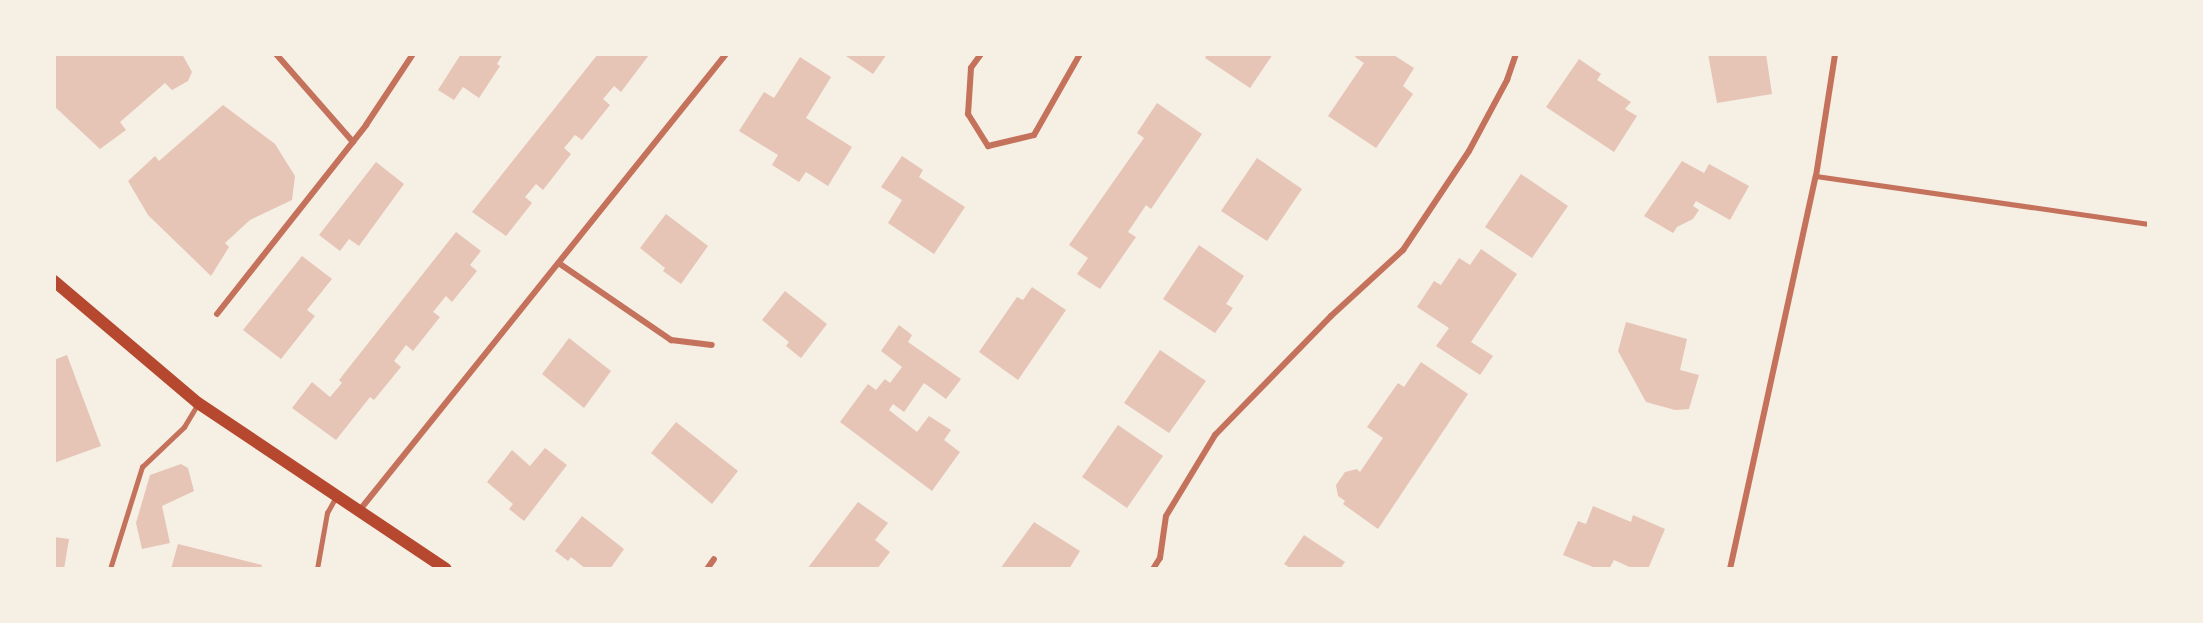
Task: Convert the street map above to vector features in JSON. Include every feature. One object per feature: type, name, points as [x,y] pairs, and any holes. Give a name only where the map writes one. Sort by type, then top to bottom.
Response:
[{"type":"main road","points":[[54,281],[198,403],[446,569]]},
{"type":"street","points":[[276,54],[352,142]]},
{"type":"street","points":[[218,315],[352,142],[413,54]]},
{"type":"street","points":[[359,511],[560,264],[726,54]]},
{"type":"street","points":[[981,54],[971,68],[968,114],[988,146],[1034,135],[1080,54]]},
{"type":"street","points":[[1153,569],[1160,558],[1166,516],[1215,435],[1331,316],[1403,250],[1469,151],[1507,80],[1516,54]]},
{"type":"street","points":[[1730,569],[1816,176],[1835,54]]},
{"type":"street","points":[[560,264],[671,340],[712,345]]},
{"type":"street","points":[[707,569],[714,559]]},
{"type":"lane","points":[[1816,176],[2149,224]]},
{"type":"lane","points":[[110,569],[142,466],[184,428],[198,403]]},
{"type":"lane","points":[[317,569],[327,513],[337,496]]},
{"type":"building","points":[[54,54],[182,54],[192,72],[188,81],[172,90],[165,83],[120,122],[126,130],[100,149],[54,106]]},
{"type":"building","points":[[461,54],[503,54],[497,64],[500,66],[479,98],[463,87],[454,100],[438,90]]},
{"type":"building","points":[[598,54],[649,55],[621,92],[614,86],[603,99],[610,105],[582,140],[575,135],[564,148],[571,154],[543,190],[536,184],[525,197],[532,203],[506,236],[472,212]]},
{"type":"building","points":[[843,54],[887,54],[873,74]]},
{"type":"building","points":[[1207,54],[1273,54],[1250,88],[1205,58]]},
{"type":"building","points":[[1357,54],[1392,54],[1414,68],[1403,86],[1413,94],[1376,148],[1328,116],[1364,63],[1355,57]]},
{"type":"building","points":[[1708,54],[1766,54],[1772,94],[1717,103]]},
{"type":"building","points":[[800,57],[831,77],[806,118],[852,147],[828,186],[806,172],[799,182],[772,165],[778,155],[739,131],[764,92],[774,98]]},
{"type":"building","points":[[1579,59],[1601,74],[1597,80],[1631,102],[1625,109],[1637,116],[1614,152],[1546,107]]},
{"type":"building","points":[[1157,103],[1202,134],[1151,209],[1146,205],[1128,232],[1136,237],[1100,289],[1077,274],[1088,258],[1069,245],[1144,138],[1137,133]]},
{"type":"building","points":[[223,105],[275,144],[295,176],[292,200],[250,220],[225,243],[229,247],[211,276],[148,215],[128,181],[155,156],[159,161]]},
{"type":"building","points":[[902,156],[923,170],[919,177],[965,207],[934,254],[888,223],[902,200],[881,187]]},
{"type":"building","points":[[1257,158],[1302,189],[1267,241],[1221,211]]},
{"type":"building","points":[[1682,161],[1704,173],[1709,164],[1749,186],[1730,220],[1696,201],[1693,206],[1699,210],[1693,219],[1677,227],[1673,233],[1644,216]]},
{"type":"building","points":[[376,162],[404,184],[359,246],[349,239],[340,251],[319,235]]},
{"type":"building","points":[[1521,174],[1568,206],[1532,258],[1485,227]]},
{"type":"building","points":[[666,214],[708,246],[681,284],[663,271],[665,268],[640,248]]},
{"type":"building","points":[[456,232],[481,251],[470,265],[477,271],[452,302],[446,296],[433,312],[440,317],[413,351],[406,345],[394,361],[401,367],[374,400],[370,397],[336,440],[292,408],[312,382],[330,397],[342,383],[339,380]]},
{"type":"building","points":[[1199,245],[1244,276],[1226,304],[1233,308],[1215,333],[1163,299]]},
{"type":"building","points":[[1481,249],[1517,274],[1471,342],[1493,356],[1480,375],[1436,346],[1449,328],[1417,307],[1434,281],[1441,285],[1459,258],[1470,265]]},
{"type":"building","points":[[302,256],[332,279],[307,310],[315,316],[281,359],[243,330]]},
{"type":"building","points":[[1032,287],[1066,310],[1018,380],[979,352],[1017,297],[1023,300]]},
{"type":"building","points":[[785,291],[827,324],[801,358],[786,346],[789,342],[762,320]]},
{"type":"building","points":[[1626,322],[1687,339],[1680,370],[1699,375],[1689,409],[1675,410],[1646,402],[1618,351]]},
{"type":"building","points":[[899,325],[912,335],[908,342],[961,379],[946,399],[924,383],[904,412],[893,404],[889,410],[917,432],[929,416],[951,430],[944,440],[960,452],[932,491],[840,422],[868,384],[876,390],[885,379],[890,383],[902,367],[881,351]]},
{"type":"building","points":[[569,338],[611,371],[584,408],[542,374]]},
{"type":"building","points":[[1160,350],[1206,381],[1169,433],[1124,403]]},
{"type":"building","points":[[67,355],[101,446],[54,463],[54,360]]},
{"type":"building","points":[[1421,362],[1468,394],[1378,529],[1343,504],[1345,501],[1338,496],[1336,485],[1345,472],[1357,469],[1360,472],[1383,438],[1367,427],[1398,383],[1404,387]]},
{"type":"building","points":[[676,422],[738,471],[712,504],[651,453]]},
{"type":"building","points":[[1118,425],[1163,456],[1127,508],[1082,477]]},
{"type":"building","points":[[545,448],[567,465],[524,521],[509,509],[513,504],[487,482],[512,450],[530,466]]},
{"type":"building","points":[[181,464],[188,468],[194,491],[162,506],[170,543],[142,549],[136,523],[150,475]]},
{"type":"building","points":[[858,502],[888,523],[875,540],[890,552],[877,569],[807,569]]},
{"type":"building","points":[[1593,506],[1631,522],[1633,515],[1665,529],[1648,569],[1634,569],[1614,560],[1609,569],[1598,569],[1563,555],[1578,521],[1586,524]]},
{"type":"building","points":[[582,516],[624,549],[610,569],[586,569],[571,557],[568,561],[555,551]]},
{"type":"building","points":[[1034,522],[1080,551],[1069,569],[1000,569]]},
{"type":"building","points":[[1304,535],[1345,562],[1340,569],[1292,569],[1284,564]]},
{"type":"building","points":[[54,537],[69,539],[64,569],[54,569]]},
{"type":"building","points":[[178,544],[262,565],[261,569],[171,569]]}]
